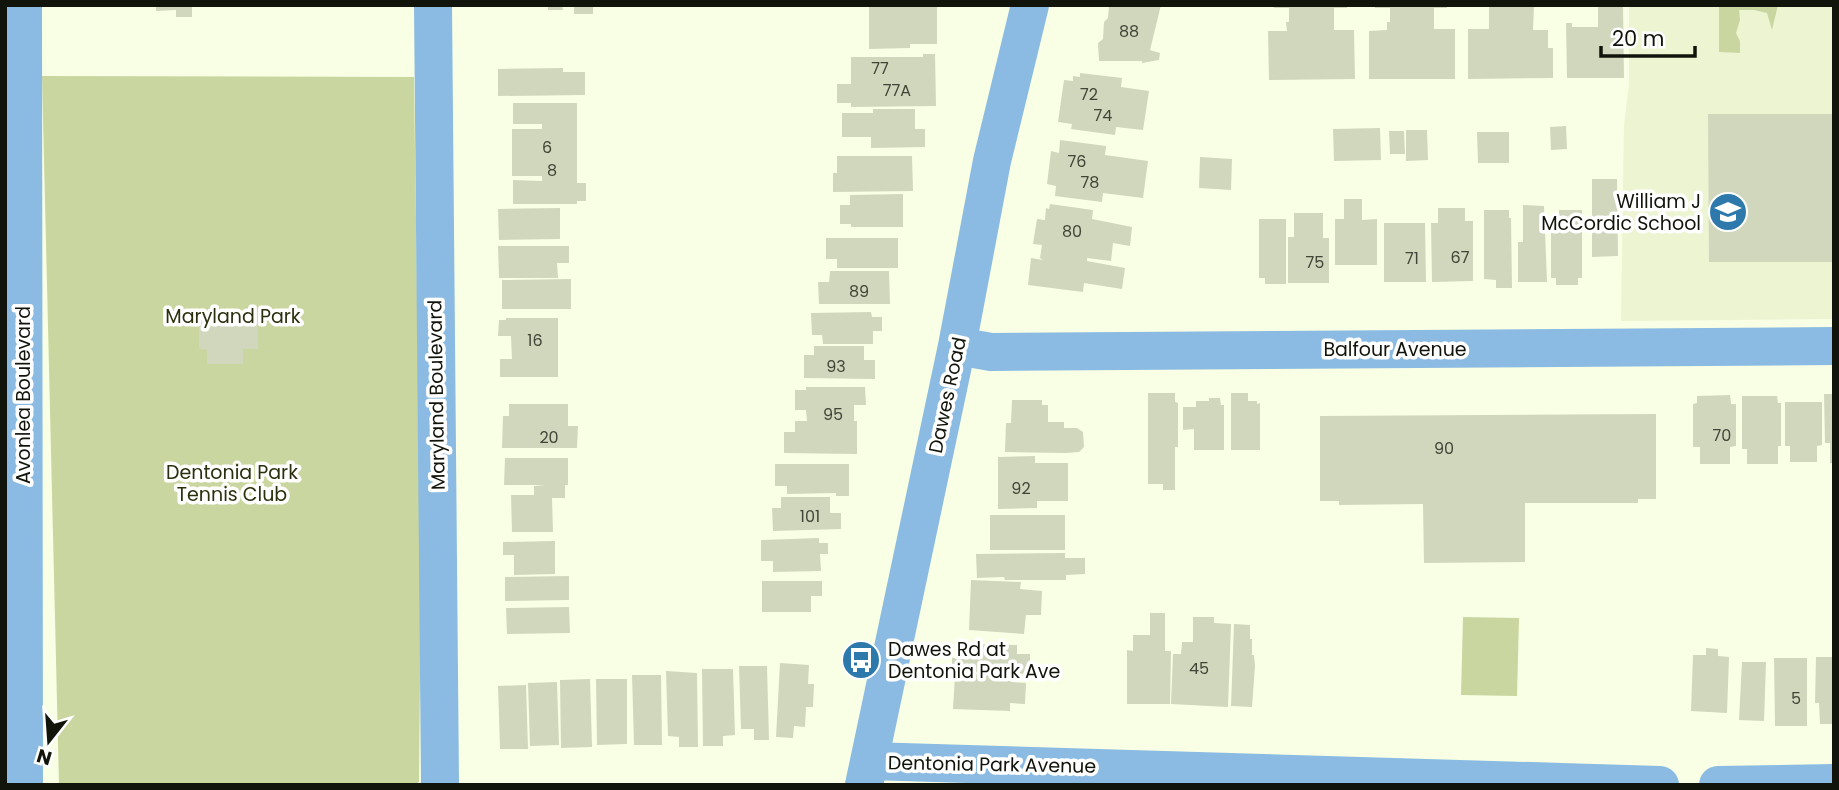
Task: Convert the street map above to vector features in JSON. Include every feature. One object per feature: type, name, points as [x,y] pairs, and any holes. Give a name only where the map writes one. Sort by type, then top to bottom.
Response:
[{"type":"street","name":"Avonlea Boulevard","points":[[23,5],[15,651],[24,785]]},
{"type":"street","name":"Maryland Boulevard","points":[[433,5],[440,785]]},
{"type":"street","name":"Dawes Road","points":[[867,773],[957,346],[992,161],[1030,5]]},
{"type":"street","name":"Balfour Avenue","points":[[957,346],[991,352],[1834,346]]},
{"type":"street","name":"Dentonia Park Avenue","points":[[867,773],[1660,785]]},
{"type":"street","points":[[1718,785],[1834,783]]},
{"type":"shaded area","name":"William J McCordic School","points":[[1629,5],[1834,5],[1834,319],[1621,321]]},
{"type":"green space","points":[[1719,5],[1778,5],[1772,30],[1767,13],[1739,10],[1740,20],[1736,33],[1740,41],[1740,53],[1719,52]]},
{"type":"green space","name":"Maryland Park","points":[[42,76],[414,77],[421,579],[419,782],[413,785],[59,785]]},
{"type":"green space","points":[[1463,617],[1519,618],[1517,696],[1461,695]]},
{"type":"building","points":[[156,5],[192,5],[192,17],[176,17],[176,10],[156,11]]},
{"type":"building","points":[[548,5],[562,5],[563,10],[548,10]]},
{"type":"building","points":[[574,5],[593,5],[593,14],[574,14]]},
{"type":"building","points":[[869,5],[937,5],[937,44],[869,49]]},
{"type":"building","points":[[1109,5],[1161,5],[1150,50],[1160,53],[1159,60],[1142,63],[1099,61],[1098,43],[1103,39]]},
{"type":"building","points":[[1275,5],[1347,5],[1347,8],[1334,8],[1334,30],[1354,30],[1355,79],[1269,80],[1268,31],[1287,31],[1286,22],[1289,22],[1289,8],[1274,8]]},
{"type":"building","points":[[1375,5],[1447,5],[1447,8],[1434,8],[1434,29],[1455,29],[1455,79],[1369,79],[1369,31],[1387,30],[1387,22],[1390,22],[1390,8],[1375,8]]},
{"type":"building","points":[[1489,5],[1534,5],[1533,30],[1548,30],[1548,48],[1553,48],[1553,78],[1468,79],[1468,29],[1489,29]]},
{"type":"building","points":[[1598,5],[1623,5],[1624,78],[1567,78],[1566,23],[1572,23],[1572,27],[1598,27]]},
{"type":"building","points":[[923,54],[935,54],[936,106],[851,107],[851,103],[837,103],[837,84],[851,84],[851,57],[923,57]]},
{"type":"building","points":[[563,68],[563,72],[585,72],[585,95],[498,96],[498,69]]},
{"type":"building","points":[[1080,73],[1122,78],[1121,87],[1149,91],[1143,130],[1116,127],[1115,135],[1071,129],[1072,124],[1058,122],[1064,80],[1073,81],[1073,76],[1080,77]]},
{"type":"building","points":[[513,103],[577,103],[577,183],[586,183],[586,201],[577,201],[577,204],[513,204],[513,180],[542,181],[542,176],[512,176],[512,129],[542,129],[542,124],[513,124]]},
{"type":"building","points":[[873,109],[915,109],[915,129],[925,129],[925,147],[871,148],[871,137],[842,137],[842,113],[873,113]]},
{"type":"building","points":[[1708,114],[1834,114],[1834,262],[1709,262]]},
{"type":"building","points":[[1566,126],[1567,149],[1551,150],[1550,127]]},
{"type":"building","points":[[1380,128],[1381,160],[1334,161],[1333,129]]},
{"type":"building","points":[[1406,130],[1427,130],[1428,160],[1406,161]]},
{"type":"building","points":[[1389,131],[1404,131],[1405,154],[1390,154]]},
{"type":"building","points":[[1477,132],[1509,132],[1509,163],[1478,163]]},
{"type":"building","points":[[1060,140],[1106,146],[1105,155],[1148,161],[1143,198],[1103,193],[1102,202],[1055,196],[1056,186],[1047,184],[1051,151],[1059,153]]},
{"type":"building","points":[[837,156],[912,156],[913,191],[833,192]]},
{"type":"building","points":[[1200,157],[1232,159],[1231,190],[1199,188]]},
{"type":"building","points":[[1592,179],[1617,179],[1618,256],[1592,257]]},
{"type":"building","points":[[903,194],[903,227],[851,227],[851,224],[840,224],[840,205],[850,205],[850,195]]},
{"type":"building","points":[[1344,199],[1362,199],[1362,220],[1377,219],[1377,265],[1335,265],[1335,219],[1344,219]]},
{"type":"building","points":[[1050,204],[1093,210],[1092,219],[1132,227],[1130,246],[1113,243],[1111,261],[1087,258],[1087,261],[1125,268],[1122,289],[1084,283],[1083,292],[1028,285],[1031,258],[1043,260],[1040,258],[1042,245],[1033,244],[1037,219],[1045,220],[1046,208],[1049,209]]},
{"type":"building","points":[[1523,205],[1544,206],[1547,282],[1518,282],[1518,242],[1523,242]]},
{"type":"building","points":[[560,208],[560,239],[499,240],[498,209]]},
{"type":"building","points":[[1438,208],[1465,208],[1465,221],[1473,221],[1473,281],[1432,282],[1431,223],[1438,223]]},
{"type":"building","points":[[1484,210],[1509,210],[1512,288],[1496,288],[1496,280],[1484,279]]},
{"type":"building","points":[[1559,210],[1582,210],[1582,278],[1578,278],[1578,285],[1556,285],[1556,278],[1551,278],[1551,229],[1559,229]]},
{"type":"building","points":[[1294,213],[1323,213],[1323,238],[1329,238],[1329,283],[1288,283],[1288,237],[1294,237]]},
{"type":"building","points":[[1259,219],[1286,219],[1286,284],[1265,284],[1265,278],[1259,278]]},
{"type":"building","points":[[1384,223],[1425,223],[1426,282],[1384,282]]},
{"type":"building","points":[[826,238],[898,238],[898,268],[837,268],[837,259],[826,259]]},
{"type":"building","points":[[498,246],[569,246],[569,263],[557,263],[558,278],[499,278]]},
{"type":"building","points":[[830,271],[889,271],[890,304],[819,304],[818,282],[829,282]]},
{"type":"building","points":[[571,279],[571,309],[502,309],[502,280]]},
{"type":"building","points":[[199,312],[258,312],[258,349],[243,349],[243,364],[207,364],[207,350],[199,349]]},
{"type":"building","points":[[871,312],[872,317],[882,317],[882,331],[873,331],[873,344],[823,344],[822,335],[812,335],[811,313]]},
{"type":"building","points":[[558,318],[558,377],[500,377],[500,359],[512,359],[511,336],[498,336],[499,320]]},
{"type":"building","points":[[814,346],[864,346],[864,360],[875,360],[875,379],[804,378],[804,355],[814,355]]},
{"type":"building","points":[[806,387],[865,387],[866,405],[854,405],[857,454],[784,453],[784,432],[795,432],[795,421],[807,421],[806,410],[795,410],[795,390],[806,390]]},
{"type":"building","points":[[1148,393],[1175,393],[1175,402],[1178,403],[1175,490],[1163,490],[1163,484],[1148,484]]},
{"type":"building","points":[[1231,393],[1248,393],[1248,401],[1260,403],[1260,450],[1231,450]]},
{"type":"building","points":[[1824,394],[1834,394],[1834,463],[1830,463],[1830,443],[1825,443]]},
{"type":"building","points":[[1730,395],[1731,404],[1736,404],[1736,446],[1730,447],[1730,464],[1700,464],[1700,447],[1693,447],[1693,404],[1697,403],[1697,396]]},
{"type":"building","points":[[1742,396],[1777,396],[1778,403],[1781,403],[1781,446],[1778,446],[1778,464],[1747,464],[1747,449],[1742,449]]},
{"type":"building","points":[[1209,398],[1220,398],[1221,405],[1224,405],[1224,450],[1194,450],[1194,429],[1183,430],[1183,407],[1196,407],[1196,401],[1209,401]]},
{"type":"building","points":[[1012,400],[1042,400],[1042,405],[1048,405],[1048,422],[1064,422],[1064,428],[1077,428],[1083,432],[1084,447],[1079,452],[1066,453],[1005,452],[1006,423],[1011,423]]},
{"type":"building","points":[[1785,402],[1822,402],[1822,445],[1817,446],[1817,462],[1790,462],[1790,446],[1785,446]]},
{"type":"building","points":[[509,404],[568,404],[568,426],[578,426],[577,448],[502,448],[503,416],[509,416]]},
{"type":"building","points":[[1656,414],[1656,499],[1638,499],[1638,503],[1525,503],[1525,562],[1424,563],[1423,504],[1339,505],[1339,501],[1320,501],[1320,416]]},
{"type":"building","points":[[1035,456],[1035,463],[1068,463],[1068,501],[1037,501],[1037,508],[998,509],[998,457]]},
{"type":"building","points":[[505,458],[568,458],[565,498],[552,498],[553,532],[512,532],[511,495],[534,495],[534,486],[546,485],[504,485]]},
{"type":"building","points":[[775,464],[849,464],[849,496],[836,496],[836,493],[787,494],[787,486],[775,486]]},
{"type":"building","points":[[781,497],[830,497],[830,513],[841,513],[841,529],[773,531],[772,508],[781,508]]},
{"type":"building","points":[[990,515],[1065,515],[1065,550],[990,550]]},
{"type":"building","points":[[819,538],[819,543],[828,543],[828,554],[820,554],[821,571],[773,572],[773,561],[761,561],[761,540]]},
{"type":"building","points":[[555,541],[555,574],[514,575],[514,555],[503,555],[503,542]]},
{"type":"building","points":[[1065,553],[1065,558],[1085,558],[1085,574],[1066,575],[1066,580],[977,578],[976,554]]},
{"type":"building","points":[[569,576],[569,600],[505,601],[505,577]]},
{"type":"building","points":[[971,580],[1021,582],[1020,589],[1042,591],[1041,615],[1026,615],[1024,634],[969,630]]},
{"type":"building","points":[[762,581],[822,581],[822,596],[811,596],[811,612],[762,612]]},
{"type":"building","points":[[569,607],[570,633],[507,634],[506,608]]},
{"type":"building","points":[[1150,613],[1165,613],[1165,651],[1171,651],[1170,704],[1127,704],[1127,650],[1133,651],[1133,635],[1150,635]]},
{"type":"building","points":[[1193,617],[1214,617],[1214,623],[1231,624],[1228,707],[1171,704],[1173,654],[1181,654],[1182,642],[1193,642]]},
{"type":"building","points":[[1234,624],[1250,625],[1255,666],[1252,707],[1231,706]]},
{"type":"building","points":[[965,644],[1017,645],[1017,654],[1030,654],[1030,674],[952,670],[952,658],[965,658]]},
{"type":"building","points":[[1706,648],[1718,649],[1718,656],[1729,657],[1727,713],[1691,711],[1693,655],[1706,655]]},
{"type":"building","points":[[1816,657],[1834,657],[1834,724],[1820,724],[1819,703],[1815,703]]},
{"type":"building","points":[[1774,658],[1807,658],[1807,726],[1775,726]]},
{"type":"building","points":[[1742,662],[1766,662],[1764,721],[1739,720]]},
{"type":"building","points":[[780,663],[809,665],[808,684],[814,684],[813,707],[806,707],[805,727],[794,726],[793,738],[776,737]]},
{"type":"building","points":[[739,666],[767,666],[769,740],[754,740],[754,729],[741,729]]},
{"type":"building","points":[[702,669],[733,669],[735,735],[723,736],[723,746],[703,746]]},
{"type":"building","points":[[666,671],[697,673],[698,747],[679,747],[679,737],[668,736]]},
{"type":"building","points":[[632,675],[661,675],[662,745],[634,745]]},
{"type":"building","points":[[955,675],[1011,675],[1011,682],[1026,683],[1025,704],[1010,703],[1010,711],[953,709]]},
{"type":"building","points":[[590,679],[592,747],[561,748],[560,680]]},
{"type":"building","points":[[596,679],[627,679],[627,744],[597,745]]},
{"type":"building","points":[[557,682],[559,745],[530,746],[528,683]]},
{"type":"building","points":[[526,685],[528,749],[500,749],[498,686]]},
{"type":"place","name":"William J McCordic School","points":[[1728,212]]},
{"type":"place","name":"Dawes Rd at Dentonia Park Ave","points":[[861,660]]},
{"type":"park label","name":"Dentonia Park Tennis Club","points":[[232,483]]}]
